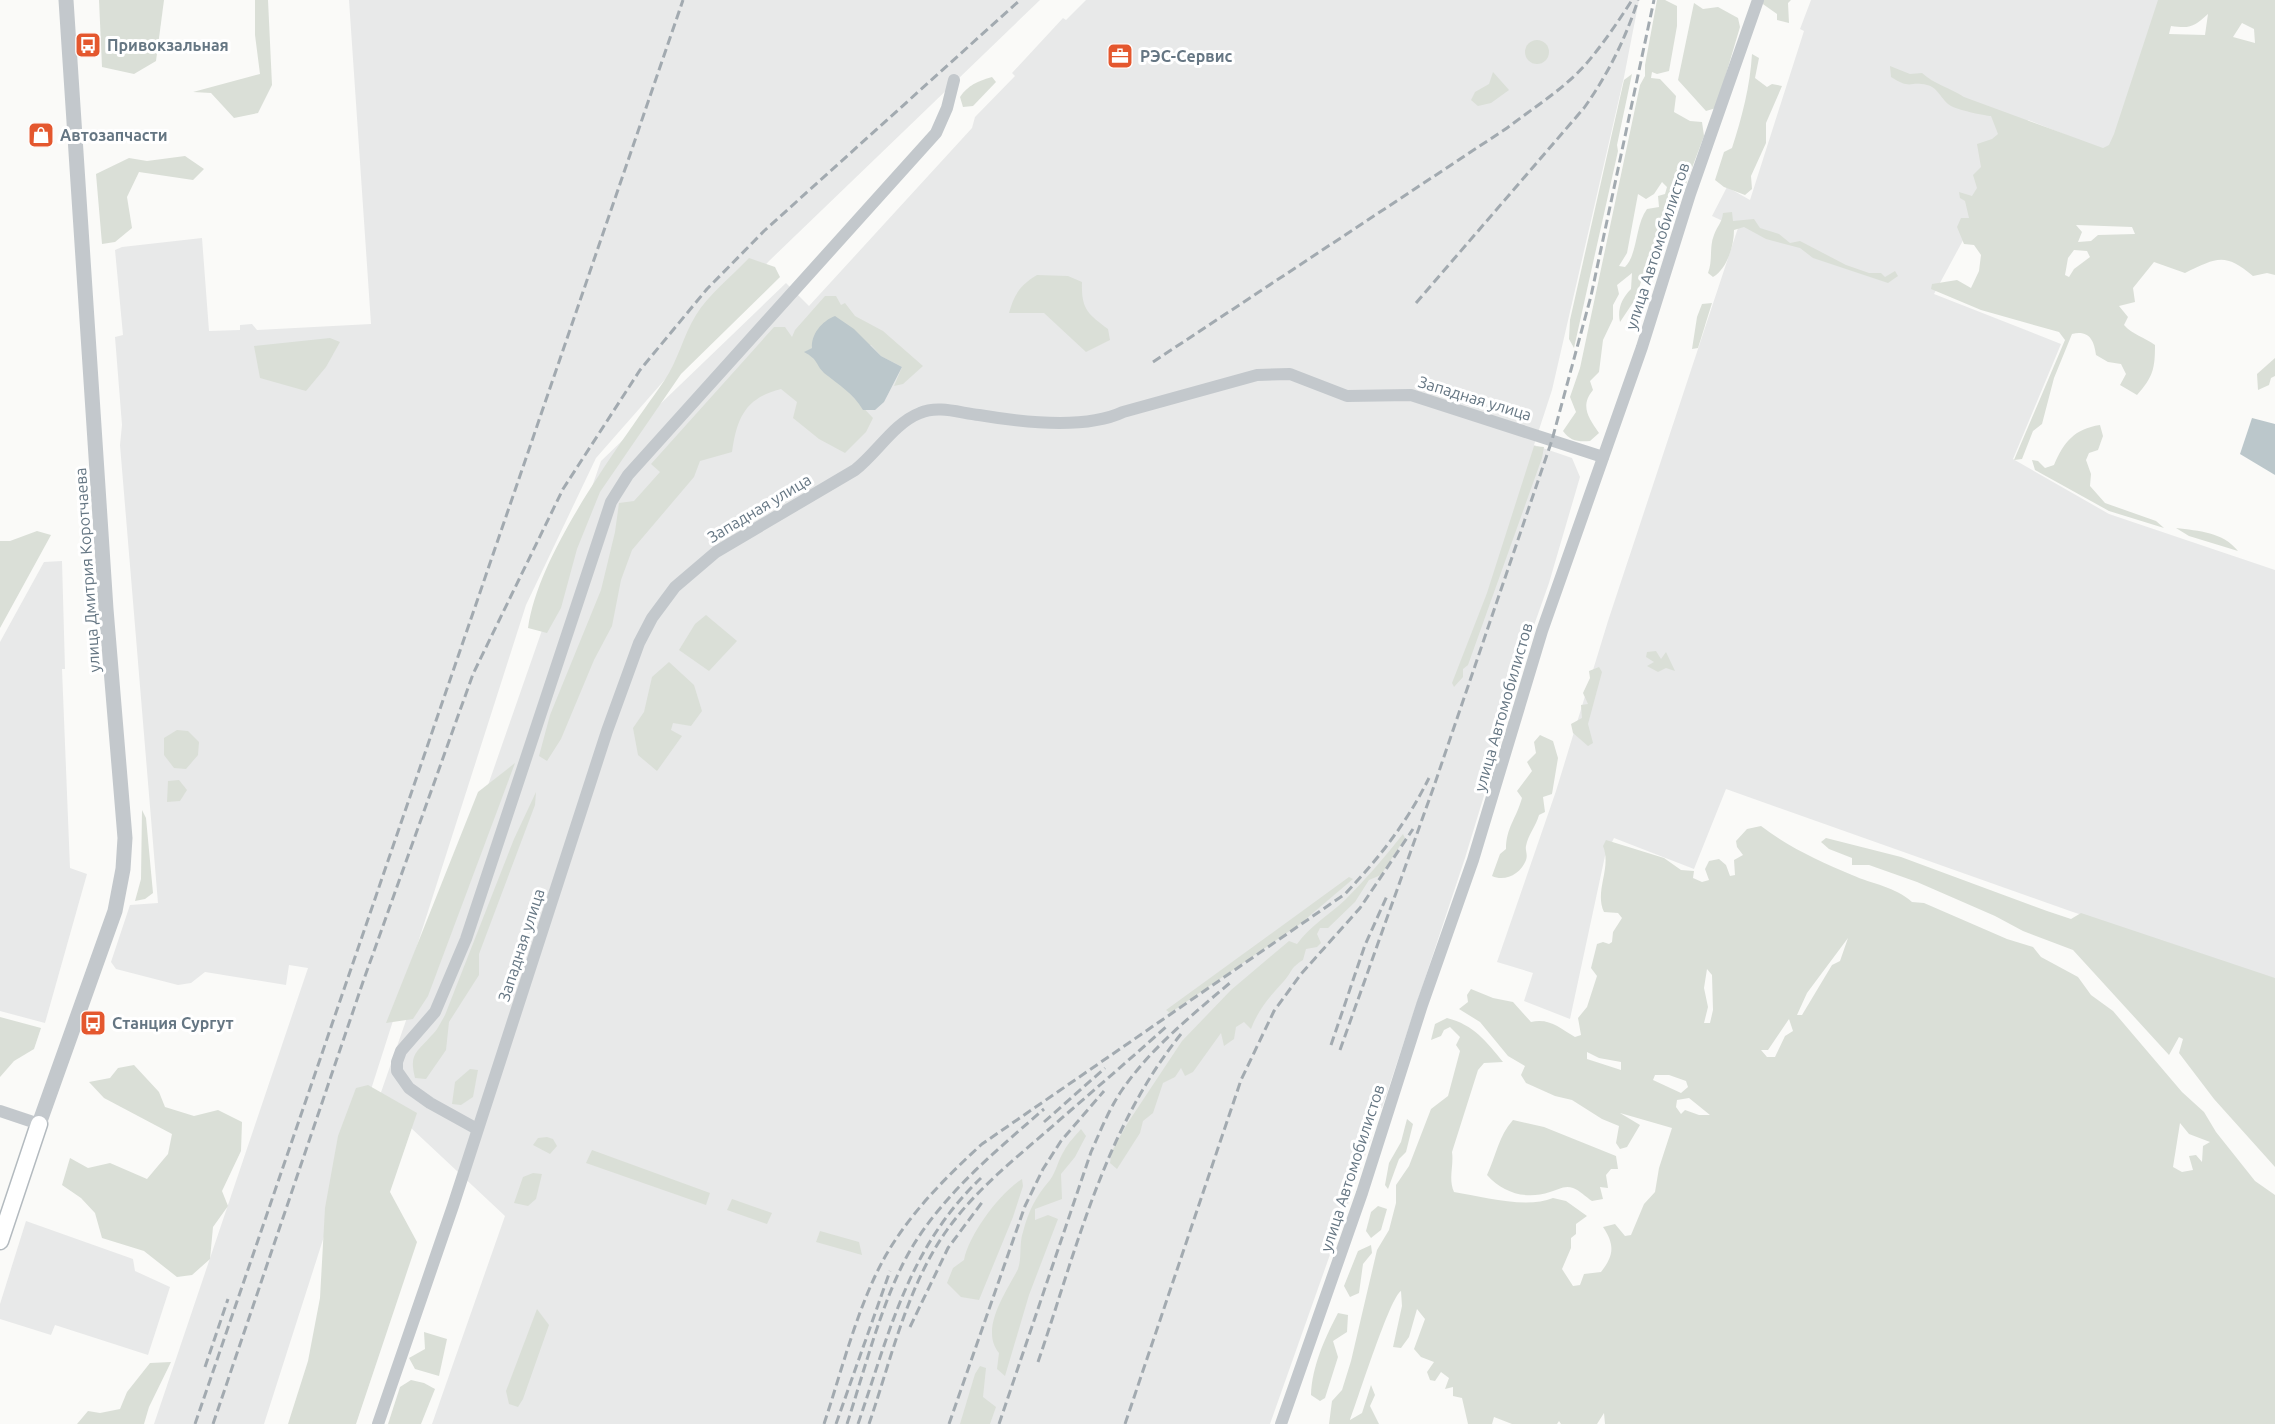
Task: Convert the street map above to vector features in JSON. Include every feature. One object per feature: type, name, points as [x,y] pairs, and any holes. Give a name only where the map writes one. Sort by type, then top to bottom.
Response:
[{"type":"main road","points":[[0,1241],[39,1124]]},
{"type":"street","name":"улица Дмитрия Коротчаева","points":[[39,1124],[114,911],[123,869],[125,838],[106,609],[66,0]]},
{"type":"street","name":"улица Автомобилистов","points":[[1281,1424],[1362,1193],[1422,1005],[1473,860],[1542,631],[1758,0]]},
{"type":"street","points":[[477,1129],[430,1103],[409,1088],[397,1071],[397,1062],[400,1051],[423,1027],[439,1003],[466,939],[611,502],[628,475],[936,133],[947,108],[954,80]]},
{"type":"street","name":"Западная улица","points":[[378,1424],[639,643],[652,618],[675,587],[716,552],[850,473],[873,456],[904,422],[920,412],[945,410],[1023,419],[1085,422],[1106,420],[1123,412],[1274,373],[1290,374],[1333,393],[1347,396],[1411,395],[1603,457]]},
{"type":"street","points":[[0,1111],[39,1124]]},
{"type":"shaded area","points":[[99,0],[164,0],[156,61],[134,74],[102,67]]},
{"type":"shaded area","points":[[255,0],[268,0],[272,85],[258,113],[234,118],[211,93],[193,92],[260,74],[255,35]]},
{"type":"shaded area","points":[[349,0],[1040,0],[769,261],[596,458],[526,605],[264,1424],[154,1424],[308,968],[289,965],[286,985],[205,972],[191,983],[178,985],[116,969],[111,962],[130,905],[158,903],[120,445],[122,425],[115,337],[123,335],[115,250],[122,247],[202,238],[209,331],[240,330],[240,325],[252,324],[257,330],[371,324]]},
{"type":"shaded area","points":[[1086,0],[1639,0],[1624,77],[1552,390],[1534,445],[1572,458],[1580,477],[1549,583],[1511,690],[1515,694],[1465,858],[1382,1108],[1367,1108],[1363,1128],[1372,1136],[1270,1424],[432,1424],[505,1216],[379,1098],[601,461],[786,283],[809,306],[972,128],[975,117],[1015,76],[1012,73],[1063,18],[1066,20]]},
{"type":"shaded area","points":[[1657,0],[1665,0],[1677,6],[1677,26],[1669,71],[1657,74],[1652,72],[1651,78],[1660,79],[1676,96],[1674,112],[1690,121],[1702,122],[1704,136],[1671,224],[1645,269],[1636,298],[1620,322],[1620,308],[1631,289],[1632,273],[1617,285],[1619,294],[1613,305],[1613,319],[1603,340],[1599,372],[1590,381],[1593,390],[1586,406],[1589,417],[1599,433],[1590,441],[1578,441],[1568,437],[1563,431],[1576,412],[1570,397],[1580,368],[1640,85],[1645,76]],"holes":[[[1662,182],[1667,187],[1665,194],[1658,196],[1659,207],[1647,209],[1643,216],[1629,261],[1625,267],[1619,266],[1627,253],[1638,194],[1646,199],[1654,194]]]},
{"type":"shaded area","points":[[1761,0],[1791,0],[1788,3],[1789,23],[1777,20],[1777,14],[1760,2]]},
{"type":"shaded area","points":[[1811,0],[2160,0],[2109,152],[2028,120],[1934,294],[2061,344],[2013,459],[2109,514],[2275,570],[2275,979],[2070,911],[1726,789],[1694,869],[1614,838],[1605,856],[1570,1019],[1524,1001],[1533,973],[1497,962],[1556,791],[1608,621],[1738,228],[1712,216],[1727,187],[1750,200],[1804,31],[1800,29]]},
{"type":"shaded area","points":[[2158,0],[2275,0],[2275,275],[2267,273],[2253,276],[2235,263],[2220,260],[2185,273],[2154,262],[2133,288],[2135,302],[2119,306],[2128,317],[2124,325],[2155,345],[2154,367],[2147,383],[2137,395],[2120,385],[2126,374],[2121,364],[2108,362],[2096,355],[2094,345],[2087,335],[2072,334],[2054,378],[2042,424],[2033,431],[2022,459],[2014,460],[2065,340],[2059,332],[1981,310],[1931,289],[1932,284],[1957,280],[1971,288],[1979,271],[1981,255],[1974,245],[1964,244],[1957,227],[1961,218],[1969,218],[1965,201],[1960,198],[1959,192],[1972,196],[1977,188],[1973,175],[1981,167],[1977,144],[1992,139],[1998,134],[1991,116],[1951,106],[1931,86],[1898,81],[1891,77],[1890,66],[1910,74],[1922,73],[1964,97],[2103,148],[2109,145]],"holes":[[[2208,14],[2205,35],[2169,34],[2171,26],[2188,27],[2196,24]],[[2242,23],[2254,29],[2255,43],[2233,37]],[[2076,225],[2132,227],[2135,234],[2098,235],[2091,241],[2078,242],[2082,232]],[[2074,250],[2087,251],[2090,257],[2074,269],[2069,277],[2065,275],[2068,258]]]},
{"type":"shaded area","points":[[1694,3],[1703,9],[1718,7],[1738,18],[1740,27],[1716,108],[1706,111],[1678,80]]},
{"type":"shaded area","points":[[1537,40],[1546,43],[1549,52],[1546,61],[1537,64],[1528,61],[1525,52],[1528,43]]},
{"type":"shaded area","points":[[1752,54],[1759,58],[1755,78],[1767,87],[1772,84],[1782,86],[1766,123],[1766,143],[1751,176],[1752,189],[1745,195],[1724,187],[1715,180],[1724,152],[1732,148],[1739,125]]},
{"type":"shaded area","points":[[1493,72],[1509,90],[1491,103],[1478,106],[1471,100],[1475,92],[1489,84]]},
{"type":"shaded area","points":[[1632,74],[1617,145],[1618,151],[1574,348],[1569,339],[1570,320],[1624,80]]},
{"type":"shaded area","points":[[992,77],[996,82],[973,106],[963,107],[960,97],[966,89]]},
{"type":"shaded area","points":[[185,156],[204,169],[193,180],[139,172],[127,197],[132,228],[115,242],[102,244],[96,174],[129,158],[147,161]]},
{"type":"shaded area","points":[[1732,212],[1733,221],[1754,219],[1760,228],[1779,234],[1790,243],[1800,241],[1846,265],[1869,273],[1881,273],[1885,277],[1895,271],[1898,276],[1888,283],[1813,258],[1800,248],[1766,239],[1744,227],[1734,230],[1729,257],[1722,269],[1713,277],[1708,273],[1715,232],[1723,213]]},
{"type":"shaded area","points":[[749,258],[775,267],[780,277],[681,374],[600,492],[577,549],[561,608],[547,633],[528,628],[535,598],[548,566],[583,500],[669,373],[691,323],[701,308]]},
{"type":"shaded area","points":[[1037,275],[1068,276],[1082,282],[1083,299],[1087,310],[1108,329],[1110,340],[1086,352],[1044,313],[1009,313],[1018,291]]},
{"type":"shaded area","points":[[825,296],[836,296],[841,305],[845,303],[855,316],[883,331],[923,366],[903,384],[894,386],[902,367],[881,356],[871,345],[812,348],[805,352],[816,359],[822,371],[842,385],[873,418],[866,432],[845,453],[819,439],[793,418],[797,402],[781,389],[751,404],[740,419],[732,452],[700,461],[694,477],[632,550],[621,580],[612,626],[594,660],[561,739],[547,761],[539,756],[550,715],[601,590],[615,532],[619,503],[634,501],[660,472],[651,464],[774,327],[785,327],[792,337],[795,330]]},
{"type":"shaded area","points":[[1712,303],[1698,348],[1692,349],[1697,317],[1702,304]]},
{"type":"shaded area","points":[[835,316],[854,329],[881,356],[902,367],[884,402],[875,410],[863,410],[850,394],[824,373],[815,360],[804,352],[812,348],[813,338],[818,329]]},
{"type":"shaded area","points":[[330,338],[340,342],[326,367],[306,391],[260,378],[254,346]]},
{"type":"shaded area","points":[[2275,358],[2275,376],[2271,378],[2269,385],[2258,390],[2257,374]]},
{"type":"shaded area","points":[[2252,418],[2275,424],[2275,475],[2240,454]]},
{"type":"shaded area","points":[[2100,425],[2103,436],[2098,450],[2089,453],[2086,460],[2091,474],[2090,486],[2105,503],[2156,521],[2164,528],[2109,511],[2035,470],[2032,460],[2038,461],[2045,468],[2054,465],[2071,438],[2083,430]]},
{"type":"shaded area","points":[[1534,446],[1544,447],[1542,458],[1468,665],[1463,669],[1463,677],[1454,687],[1452,683],[1487,593]]},
{"type":"shaded area","points":[[2176,528],[2218,536],[2238,551],[2189,536]]},
{"type":"shaded area","points":[[37,531],[51,535],[0,628],[0,541],[10,541]]},
{"type":"shaded area","points":[[62,561],[65,669],[62,669],[70,868],[87,874],[45,1023],[0,1011],[0,642],[44,562]]},
{"type":"shaded area","points":[[706,615],[737,641],[709,671],[679,650],[695,624]]},
{"type":"shaded area","points":[[1656,651],[1661,659],[1666,652],[1675,671],[1666,668],[1658,672],[1647,666],[1654,662],[1646,657],[1647,652]]},
{"type":"shaded area","points":[[669,662],[694,685],[702,711],[691,726],[673,723],[671,730],[682,736],[657,771],[638,755],[633,728],[644,712],[652,677]]},
{"type":"shaded area","points":[[1599,667],[1602,672],[1588,724],[1593,743],[1588,746],[1573,733],[1571,724],[1582,718],[1581,705],[1588,704],[1583,693],[1590,678],[1589,671]]},
{"type":"shaded area","points":[[177,730],[188,731],[199,742],[198,755],[186,769],[174,768],[164,755],[164,738]]},
{"type":"shaded area","points":[[1540,735],[1553,741],[1558,758],[1552,794],[1543,797],[1545,812],[1539,815],[1528,838],[1527,858],[1524,865],[1512,876],[1497,878],[1492,876],[1500,854],[1506,849],[1509,829],[1522,798],[1517,791],[1532,771],[1527,762],[1536,753],[1534,742]]},
{"type":"shaded area","points":[[515,763],[428,996],[413,1019],[386,1023],[478,792]]},
{"type":"shaded area","points":[[179,780],[187,790],[180,801],[167,802],[168,781]]},
{"type":"shaded area","points":[[536,792],[535,805],[479,954],[479,975],[449,1022],[446,1050],[426,1079],[415,1078],[413,1059],[415,1054],[435,1032],[445,1015],[514,839]]},
{"type":"shaded area","points":[[142,810],[146,818],[153,893],[145,899],[135,901],[141,879]]},
{"type":"shaded area","points":[[1761,826],[1782,841],[1828,865],[1891,889],[1912,902],[1924,903],[2007,939],[2033,947],[2041,957],[2078,977],[2091,995],[2113,1011],[2182,1092],[2204,1112],[2216,1132],[2255,1181],[2275,1195],[2275,1424],[1605,1424],[1604,1413],[1597,1424],[1561,1424],[1559,1421],[1557,1424],[1512,1424],[1494,1417],[1492,1424],[1468,1424],[1462,1398],[1453,1396],[1453,1387],[1445,1389],[1449,1378],[1441,1372],[1435,1381],[1430,1380],[1427,1372],[1434,1362],[1421,1357],[1414,1349],[1425,1319],[1417,1309],[1409,1337],[1401,1348],[1393,1347],[1402,1306],[1401,1291],[1382,1329],[1350,1420],[1362,1413],[1371,1385],[1375,1395],[1370,1406],[1379,1424],[1329,1424],[1332,1401],[1342,1390],[1351,1361],[1377,1250],[1389,1230],[1396,1203],[1396,1185],[1409,1166],[1431,1109],[1448,1096],[1460,1051],[1456,1045],[1460,1037],[1450,1027],[1444,1030],[1441,1036],[1431,1040],[1435,1024],[1447,1018],[1465,1025],[1485,1041],[1503,1062],[1484,1063],[1478,1070],[1452,1152],[1451,1182],[1454,1192],[1518,1202],[1553,1198],[1566,1201],[1587,1216],[1576,1224],[1576,1234],[1571,1238],[1571,1248],[1562,1269],[1573,1286],[1580,1285],[1584,1274],[1601,1272],[1611,1255],[1610,1239],[1603,1227],[1615,1224],[1625,1236],[1631,1235],[1644,1204],[1655,1192],[1659,1168],[1672,1128],[1620,1113],[1640,1125],[1627,1147],[1620,1149],[1616,1143],[1619,1126],[1602,1119],[1572,1100],[1555,1096],[1526,1083],[1521,1075],[1525,1066],[1508,1056],[1480,1022],[1459,1009],[1468,1002],[1467,995],[1471,989],[1493,998],[1513,1002],[1531,1022],[1544,1021],[1575,1037],[1581,1035],[1578,1018],[1587,1007],[1597,976],[1591,968],[1597,944],[1612,942],[1613,932],[1622,918],[1618,913],[1604,912],[1601,904],[1606,863],[1603,846],[1606,840],[1664,858],[1681,870],[1694,871],[1693,878],[1702,882],[1709,880],[1705,869],[1709,861],[1719,859],[1726,865],[1730,876],[1735,875],[1734,860],[1743,855],[1736,841],[1747,829]],"holes":[[[1848,938],[1840,961],[1832,965],[1802,1015],[1797,1015],[1807,993]],[[1707,969],[1712,975],[1713,1010],[1710,1023],[1704,1023],[1708,1007],[1704,988]],[[1789,1019],[1793,1031],[1785,1036],[1775,1057],[1767,1057],[1761,1050],[1768,1050]],[[1587,1052],[1599,1058],[1621,1062],[1621,1070],[1587,1059]],[[1655,1075],[1669,1075],[1686,1081],[1688,1087],[1681,1093],[1653,1080]],[[1689,1098],[1710,1115],[1699,1115],[1685,1110],[1681,1114],[1676,1107],[1677,1100]],[[2180,1123],[2189,1134],[2210,1142],[2203,1146],[2202,1162],[2196,1155],[2189,1156],[2193,1170],[2182,1172],[2173,1167]]]},
{"type":"shaded area","points":[[1403,834],[1405,838],[1381,875],[1369,880],[1355,902],[1328,928],[1320,928],[1317,934],[1321,943],[1317,947],[1306,949],[1303,960],[1293,968],[1265,1004],[1251,1029],[1244,1022],[1236,1027],[1234,1039],[1224,1046],[1221,1033],[1193,1072],[1185,1076],[1181,1068],[1175,1077],[1163,1083],[1153,1113],[1143,1121],[1140,1133],[1117,1169],[1110,1163],[1112,1151],[1127,1124],[1182,1041],[1231,990],[1289,941],[1297,944],[1345,900]]},
{"type":"shaded area","points":[[1826,838],[1901,857],[2071,919],[2081,913],[2275,978],[2275,1167],[2214,1099],[2179,1053],[2183,1039],[2179,1037],[2169,1055],[2073,950],[2023,931],[1995,916],[1917,882],[1869,865],[1852,865],[1852,858],[1829,849],[1821,842]]},
{"type":"shaded area","points":[[1349,877],[1353,879],[1300,924],[1170,1013],[1166,1010]]},
{"type":"shaded area","points":[[0,1017],[41,1028],[34,1049],[14,1061],[0,1077]]},
{"type":"shaded area","points":[[134,1065],[159,1092],[165,1107],[194,1116],[218,1110],[242,1122],[241,1151],[222,1191],[228,1206],[213,1227],[210,1259],[192,1275],[177,1277],[144,1251],[102,1238],[95,1213],[81,1198],[62,1185],[70,1158],[88,1168],[110,1163],[147,1179],[168,1154],[172,1134],[104,1098],[89,1082],[110,1078],[118,1068]]},
{"type":"shaded area","points":[[470,1069],[478,1070],[473,1097],[461,1105],[452,1104],[455,1082]]},
{"type":"shaded area","points":[[368,1085],[417,1113],[390,1192],[417,1242],[356,1424],[288,1424],[308,1361],[320,1298],[325,1208],[338,1136],[356,1088]]},
{"type":"shaded area","points":[[1407,1119],[1413,1124],[1406,1152],[1399,1159],[1388,1189],[1385,1185],[1389,1163],[1401,1142]]},
{"type":"shaded area","points":[[1513,1120],[1544,1127],[1616,1156],[1618,1169],[1611,1169],[1606,1175],[1608,1188],[1600,1187],[1603,1199],[1592,1201],[1570,1187],[1541,1194],[1524,1195],[1508,1190],[1493,1181],[1487,1175],[1501,1139]]},
{"type":"shaded area","points":[[1081,1129],[1086,1136],[1075,1157],[1061,1174],[1062,1199],[1035,1209],[1035,1220],[1048,1215],[1058,1219],[1029,1295],[1005,1376],[997,1369],[999,1353],[992,1333],[993,1322],[1018,1269],[1022,1236],[1030,1211],[1052,1177],[1066,1148]]},
{"type":"shaded area","points":[[538,1138],[553,1139],[557,1146],[550,1154],[533,1145]]},
{"type":"shaded area","points":[[592,1150],[710,1193],[706,1205],[586,1163]]},
{"type":"shaded area","points":[[533,1173],[542,1174],[536,1199],[528,1206],[514,1203],[523,1177]]},
{"type":"shaded area","points":[[1022,1179],[1023,1186],[1013,1217],[979,1300],[961,1297],[947,1283],[953,1268],[964,1260],[972,1238],[995,1204]]},
{"type":"shaded area","points":[[732,1199],[772,1213],[767,1224],[727,1210]]},
{"type":"shaded area","points":[[1378,1206],[1387,1209],[1381,1230],[1371,1238],[1366,1231],[1371,1212]]},
{"type":"shaded area","points":[[26,1221],[133,1259],[135,1271],[170,1287],[148,1355],[55,1325],[51,1335],[0,1319],[0,1304]]},
{"type":"shaded area","points":[[820,1231],[859,1242],[862,1255],[816,1242]]},
{"type":"shaded area","points":[[1371,1245],[1372,1253],[1363,1264],[1359,1293],[1350,1297],[1344,1286],[1358,1251]]},
{"type":"shaded area","points":[[537,1309],[549,1325],[523,1399],[518,1407],[509,1404],[506,1391]]},
{"type":"shaded area","points":[[1338,1313],[1348,1315],[1347,1332],[1333,1341],[1338,1357],[1325,1398],[1320,1401],[1311,1395],[1314,1373],[1324,1342]]},
{"type":"shaded area","points":[[424,1332],[447,1339],[439,1376],[415,1369],[409,1358],[425,1349]]},
{"type":"shaded area","points":[[171,1362],[149,1407],[144,1424],[77,1424],[88,1411],[100,1413],[120,1409],[127,1392],[150,1363]]},
{"type":"shaded area","points":[[980,1366],[986,1368],[983,1397],[996,1407],[990,1424],[960,1424],[975,1374]]},
{"type":"shaded area","points":[[411,1380],[435,1389],[421,1424],[388,1424],[400,1387]]},
{"type":"railway","points":[[195,1424],[683,0]]},
{"type":"railway","points":[[213,1424],[364,979],[473,674],[563,489],[640,370],[707,289],[764,231],[1020,0]]},
{"type":"railway","points":[[1153,362],[1507,128],[1548,98],[1586,64],[1632,0]]},
{"type":"railway","points":[[1416,303],[1584,108],[1615,56],[1638,0]]},
{"type":"railway","points":[[1340,1050],[1434,786],[1552,440],[1591,296],[1654,0]]},
{"type":"railway","points":[[824,1424],[851,1338],[876,1274],[906,1224],[942,1182],[982,1144],[1345,894],[1392,839],[1429,778]]},
{"type":"railway","points":[[1125,1424],[1241,1080],[1274,1011],[1301,974],[1360,908],[1413,829]]},
{"type":"railway","points":[[1331,1045],[1365,945],[1387,896]]},
{"type":"railway","points":[[999,1424],[1091,1152],[1113,1105],[1133,1075],[1159,1046],[1231,982]]},
{"type":"railway","points":[[869,1424],[911,1299],[921,1275],[947,1230],[994,1178],[1167,1026]]},
{"type":"railway","points":[[1038,1362],[1080,1233],[1112,1150],[1154,1071],[1181,1034]]},
{"type":"railway","points":[[1044,1122],[1105,1068]]},
{"type":"railway","points":[[949,1424],[1025,1206],[1043,1169],[1061,1141],[1104,1091]]},
{"type":"railway","points":[[847,1424],[884,1308],[903,1263],[914,1244],[927,1224],[958,1188],[991,1155],[1044,1109]]},
{"type":"railway","points":[[858,1424],[892,1324],[918,1262],[935,1233],[956,1205],[981,1178]]},
{"type":"railway","points":[[910,1327],[948,1248],[983,1201]]},
{"type":"railway","points":[[836,1424],[890,1271]]},
{"type":"railway","points":[[205,1367],[228,1299]]},
{"type":"place","name":"Привокзальная","points":[[88,45]]},
{"type":"place","name":"РЭС-Сервис","points":[[1120,56]]},
{"type":"place","name":"Автозапчасти","points":[[41,135]]},
{"type":"place","name":"Станция Сургут","points":[[93,1023]]}]
